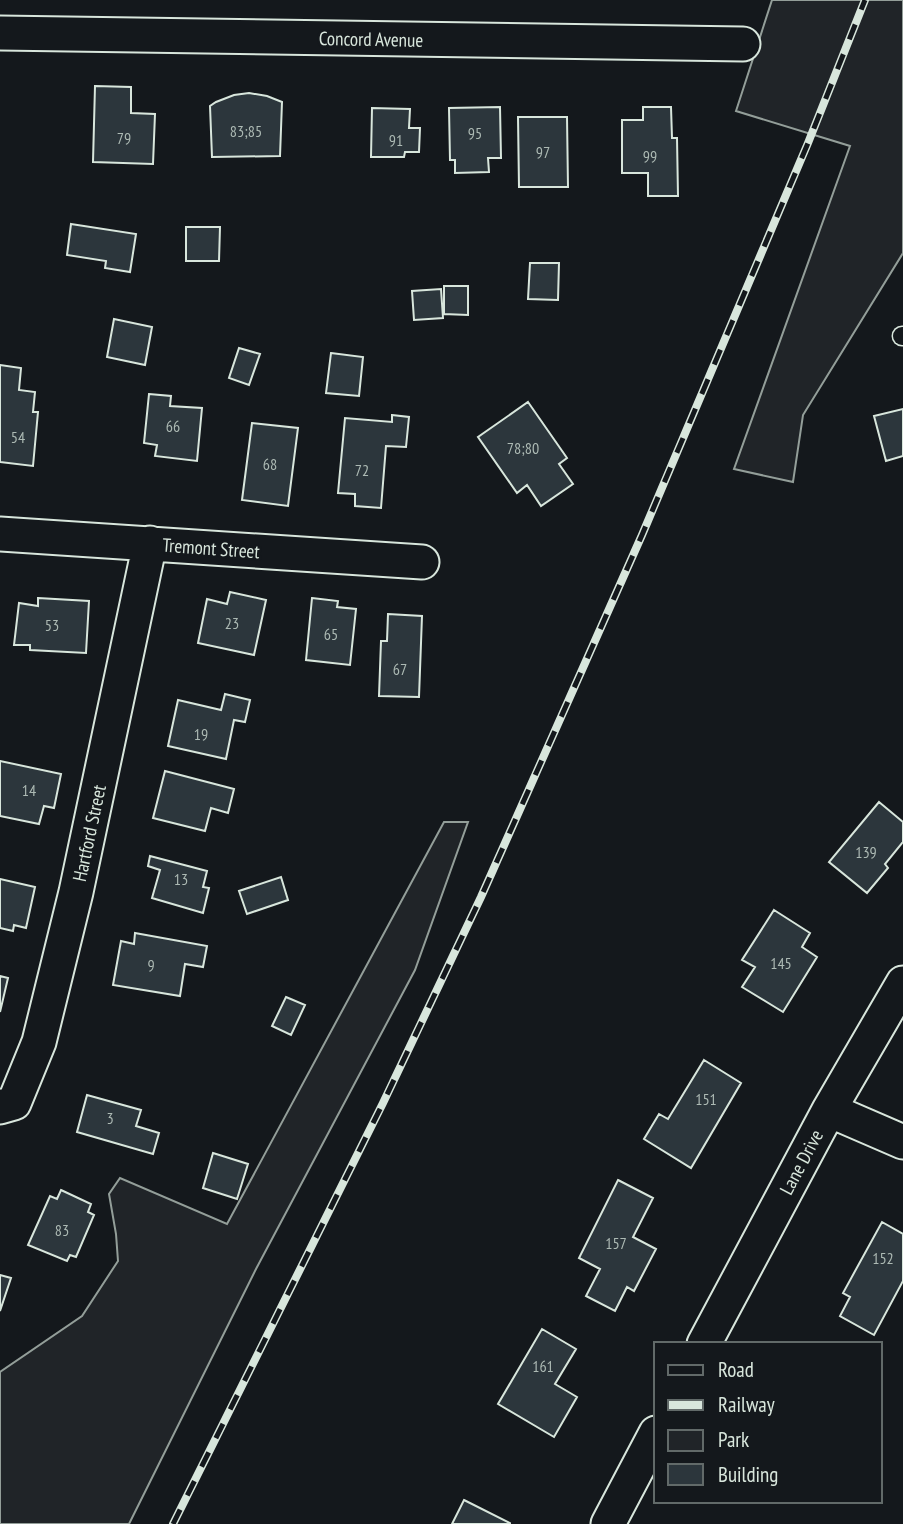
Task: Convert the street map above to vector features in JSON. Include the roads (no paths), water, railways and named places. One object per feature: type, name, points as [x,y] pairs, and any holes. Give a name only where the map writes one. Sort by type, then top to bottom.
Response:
[{"type":"street","name":"Concord Avenue","points":[[0,33],[743,44]]},
{"type":"street","name":"Tremont Street","points":[[0,534],[422,562]]},
{"type":"street","name":"Hartford Street","points":[[0,1107],[14,1103],[39,1042],[76,892],[150,543]]},
{"type":"street","name":"Lane Drive","points":[[705,1342],[830,1110],[903,983]]},
{"type":"street","points":[[830,1110],[903,1142]]},
{"type":"street","points":[[608,1524],[654,1437]]},
{"type":"railway","points":[[173,1524],[383,1103],[481,897],[642,535],[808,143],[865,0]]}]
